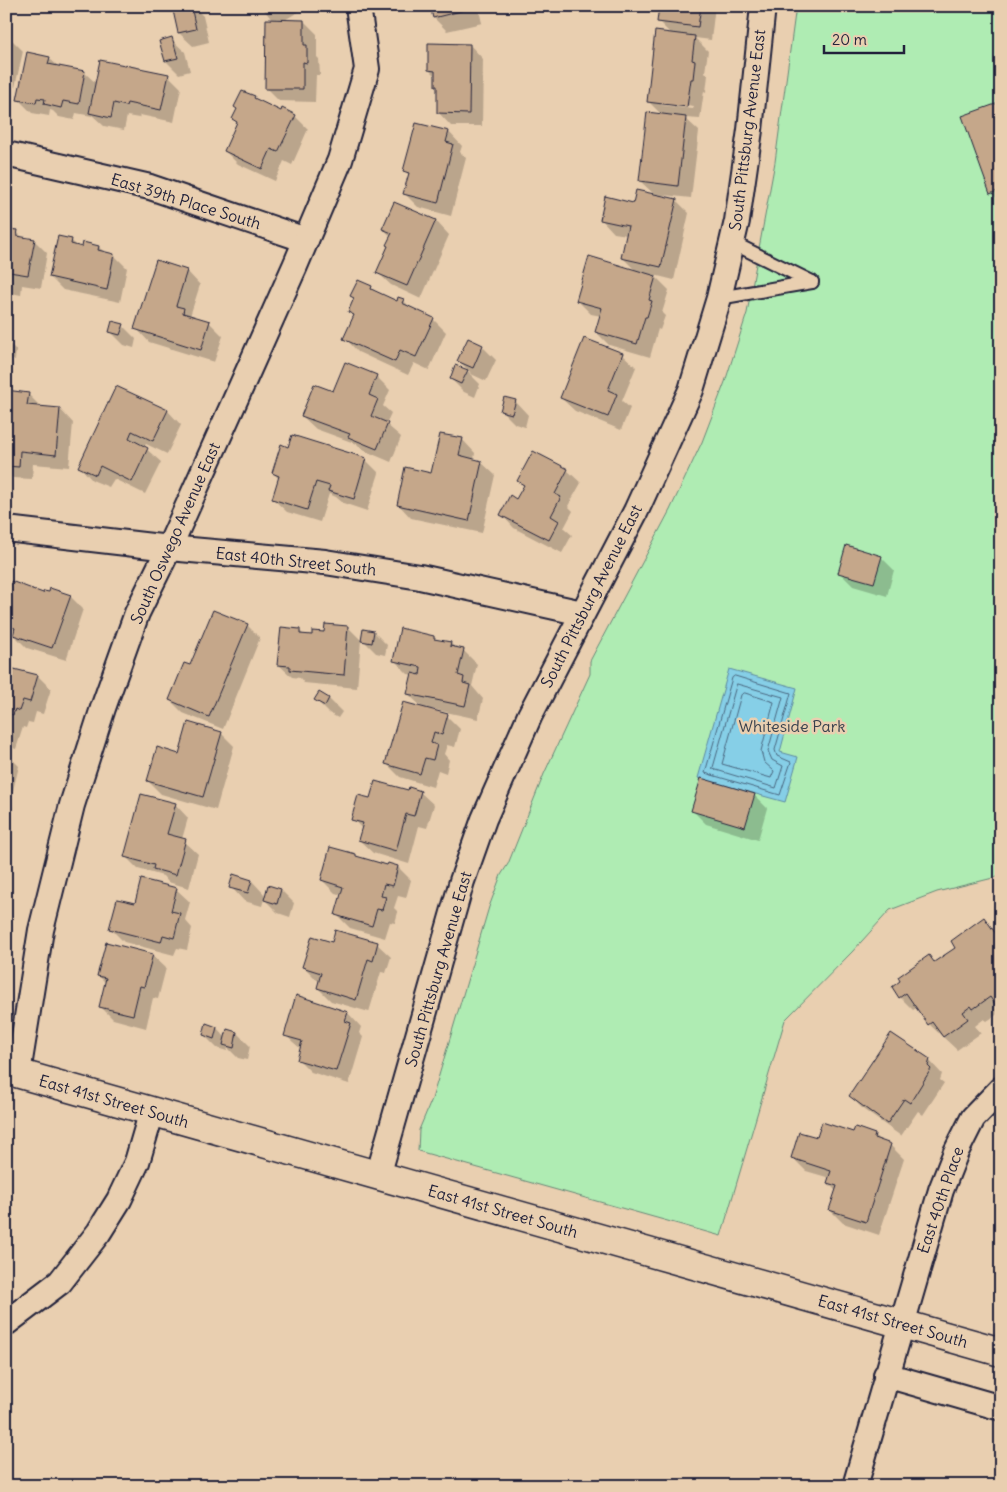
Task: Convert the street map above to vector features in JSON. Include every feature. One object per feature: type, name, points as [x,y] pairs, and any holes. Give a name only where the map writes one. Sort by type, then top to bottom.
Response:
[{"type":"main road","name":"East 41st Street South","points":[[12,1072],[1001,1352]]},
{"type":"street","name":"South Oswego Avenue East","points":[[12,1072],[41,930],[72,805],[103,708],[137,613],[169,548],[340,160],[367,69],[358,6]]},
{"type":"street","name":"South Pittsburg Avenue East","points":[[378,1176],[462,881],[484,819],[530,715],[636,511],[691,390],[719,298],[733,243],[750,130],[763,6]]},
{"type":"street","name":"East 39th Place South","points":[[6,154],[150,187],[306,240]]},
{"type":"street","name":"East 40th Street South","points":[[6,528],[169,548],[325,562],[397,573],[508,595],[582,613]]},
{"type":"street","name":"East 40th Place","points":[[901,1323],[941,1190],[956,1152],[973,1118],[1001,1089]]},
{"type":"street","points":[[6,1323],[60,1282],[99,1232],[119,1200],[137,1162],[152,1111]]},
{"type":"street","points":[[854,1486],[901,1323]]},
{"type":"street","points":[[886,1375],[1001,1408]]},
{"type":"lane","points":[[719,298],[812,282],[733,243]]},
{"type":"green space","name":"Whiteside Park","points":[[796,6],[1001,6],[1001,876],[937,892],[890,910],[852,952],[785,1020],[721,1236],[418,1151],[419,1130],[432,1099],[489,907],[501,875],[508,864],[544,774],[590,674],[590,661],[670,510],[702,442],[725,382],[747,313],[775,162]]},
{"type":"water","points":[[729,669],[797,688],[780,752],[798,757],[785,802],[698,778]]},
{"type":"building","points":[[172,6],[191,6],[196,29],[178,33]]},
{"type":"building","points":[[430,6],[468,6],[469,9],[433,18]]},
{"type":"building","points":[[659,6],[701,6],[698,27],[657,22]]},
{"type":"building","points":[[266,19],[304,20],[304,45],[307,45],[307,63],[303,62],[303,89],[265,89]]},
{"type":"building","points":[[655,31],[695,36],[692,60],[695,61],[693,79],[691,79],[687,107],[647,102]]},
{"type":"building","points":[[172,37],[178,58],[165,61],[159,41]]},
{"type":"building","points":[[428,43],[470,44],[469,114],[437,113],[435,71],[428,70]]},
{"type":"building","points":[[27,52],[50,57],[48,64],[85,71],[79,104],[63,101],[61,108],[44,104],[45,99],[37,98],[36,103],[17,100]]},
{"type":"building","points":[[100,60],[169,74],[161,110],[127,103],[126,106],[114,103],[111,118],[89,113]]},
{"type":"building","points":[[242,91],[281,111],[282,108],[296,115],[278,152],[271,149],[262,169],[224,151],[237,122],[232,119],[237,109],[234,107]]},
{"type":"building","points":[[1001,102],[1001,202],[997,191],[990,194],[962,116]]},
{"type":"building","points":[[647,112],[686,117],[678,186],[639,181]]},
{"type":"building","points":[[416,123],[449,131],[446,142],[453,144],[438,203],[403,194],[409,173],[403,171]]},
{"type":"building","points":[[636,190],[677,199],[661,267],[621,258],[628,226],[600,220],[605,196],[633,203]]},
{"type":"building","points":[[394,202],[436,220],[407,286],[376,273],[392,233],[382,229]]},
{"type":"building","points":[[6,229],[18,230],[17,236],[35,239],[28,275],[9,272],[8,282],[6,282]]},
{"type":"building","points":[[58,236],[72,239],[71,244],[82,247],[83,242],[99,246],[98,250],[114,254],[107,290],[49,277]]},
{"type":"building","points":[[589,256],[656,276],[649,300],[652,301],[637,344],[595,332],[602,308],[576,301]]},
{"type":"building","points":[[156,260],[187,270],[176,306],[184,308],[183,313],[210,321],[201,350],[134,329]]},
{"type":"building","points":[[358,280],[372,286],[371,289],[397,301],[398,297],[404,299],[402,303],[434,318],[416,357],[400,350],[395,362],[343,339],[354,315],[348,312],[354,298],[350,296]]},
{"type":"building","points":[[112,321],[124,324],[120,335],[109,332]]},
{"type":"building","points":[[468,338],[483,345],[473,368],[457,361]]},
{"type":"building","points":[[584,338],[623,353],[608,390],[617,394],[608,417],[560,398]]},
{"type":"building","points":[[345,362],[377,375],[369,395],[378,399],[371,416],[388,423],[377,449],[348,437],[350,434],[301,416],[314,384],[333,391]]},
{"type":"building","points":[[455,365],[468,370],[461,384],[450,379]]},
{"type":"building","points":[[116,386],[168,410],[153,441],[132,431],[129,438],[148,448],[132,482],[100,466],[96,475],[78,467]]},
{"type":"building","points":[[6,390],[29,393],[27,405],[60,408],[56,455],[20,451],[19,467],[6,466]]},
{"type":"building","points":[[504,397],[516,400],[512,414],[500,411]]},
{"type":"building","points":[[440,434],[463,438],[459,455],[482,461],[469,521],[397,505],[405,467],[431,473]]},
{"type":"building","points":[[292,435],[366,458],[354,499],[328,491],[330,486],[316,482],[307,510],[272,499],[279,476],[272,473],[281,444],[288,447]]},
{"type":"building","points":[[533,451],[568,469],[555,494],[561,497],[551,516],[559,521],[549,540],[500,515],[510,495],[516,499],[524,485],[517,481]]},
{"type":"building","points":[[846,545],[882,556],[874,583],[838,573]]},
{"type":"building","points":[[11,581],[43,593],[44,591],[49,592],[50,588],[71,595],[52,648],[13,635],[15,628],[6,625],[6,590],[8,590]]},
{"type":"building","points":[[213,610],[248,624],[209,717],[169,700],[184,663],[190,665]]},
{"type":"building","points":[[325,624],[348,626],[344,675],[290,670],[290,666],[277,665],[281,627],[300,629],[300,634],[312,635],[312,631],[324,632]]},
{"type":"building","points":[[400,628],[434,636],[434,639],[451,642],[450,646],[464,649],[458,675],[464,677],[463,683],[470,685],[465,706],[407,694],[412,673],[420,675],[421,667],[393,661]]},
{"type":"building","points":[[363,629],[374,631],[372,643],[361,641]]},
{"type":"building","points":[[6,667],[38,675],[30,702],[23,700],[19,711],[15,709],[13,715],[10,714],[6,726]]},
{"type":"building","points":[[319,692],[329,698],[325,706],[314,700]]},
{"type":"building","points":[[403,702],[448,714],[442,735],[434,732],[431,743],[437,745],[433,760],[425,758],[420,774],[385,764]]},
{"type":"building","points":[[188,722],[222,732],[203,797],[147,781],[157,747],[179,754]]},
{"type":"building","points":[[701,778],[755,794],[745,827],[691,811]]},
{"type":"building","points":[[375,781],[408,790],[409,787],[421,791],[414,816],[406,814],[396,851],[358,840],[363,823],[351,820],[358,795],[370,798]]},
{"type":"building","points":[[141,794],[176,803],[167,834],[186,839],[176,875],[153,869],[154,865],[124,857]]},
{"type":"building","points":[[330,847],[387,865],[388,863],[398,866],[393,886],[384,884],[381,896],[386,897],[382,910],[377,909],[372,926],[335,915],[343,887],[321,880]]},
{"type":"building","points":[[233,874],[252,880],[248,893],[229,888]]},
{"type":"building","points":[[141,879],[177,888],[171,911],[180,913],[174,938],[163,935],[161,942],[109,929],[117,899],[135,903]]},
{"type":"building","points":[[268,885],[281,889],[277,904],[264,900]]},
{"type":"building","points":[[984,917],[1001,941],[1001,1004],[997,1007],[990,997],[973,1009],[971,1006],[963,1012],[968,1019],[943,1037],[932,1022],[928,1025],[906,993],[899,998],[892,987],[900,981],[898,977],[929,955],[934,962],[955,948],[951,941]]},
{"type":"building","points":[[335,930],[378,942],[373,961],[368,959],[356,1000],[317,988],[321,973],[302,967],[312,936],[332,942]]},
{"type":"building","points":[[106,942],[153,954],[144,987],[140,986],[133,1015],[99,1007],[106,978],[97,976]]},
{"type":"building","points":[[296,995],[348,1012],[345,1021],[351,1023],[336,1071],[297,1060],[302,1041],[284,1036]]},
{"type":"building","points":[[206,1023],[217,1027],[214,1039],[203,1035]]},
{"type":"building","points":[[227,1029],[237,1032],[234,1048],[223,1045]]},
{"type":"building","points":[[891,1033],[930,1059],[928,1066],[931,1069],[910,1103],[904,1099],[887,1124],[849,1096]]},
{"type":"building","points":[[822,1122],[853,1132],[855,1127],[875,1134],[874,1138],[891,1144],[866,1222],[829,1210],[837,1186],[827,1183],[831,1171],[791,1158],[799,1132],[817,1137]]}]
